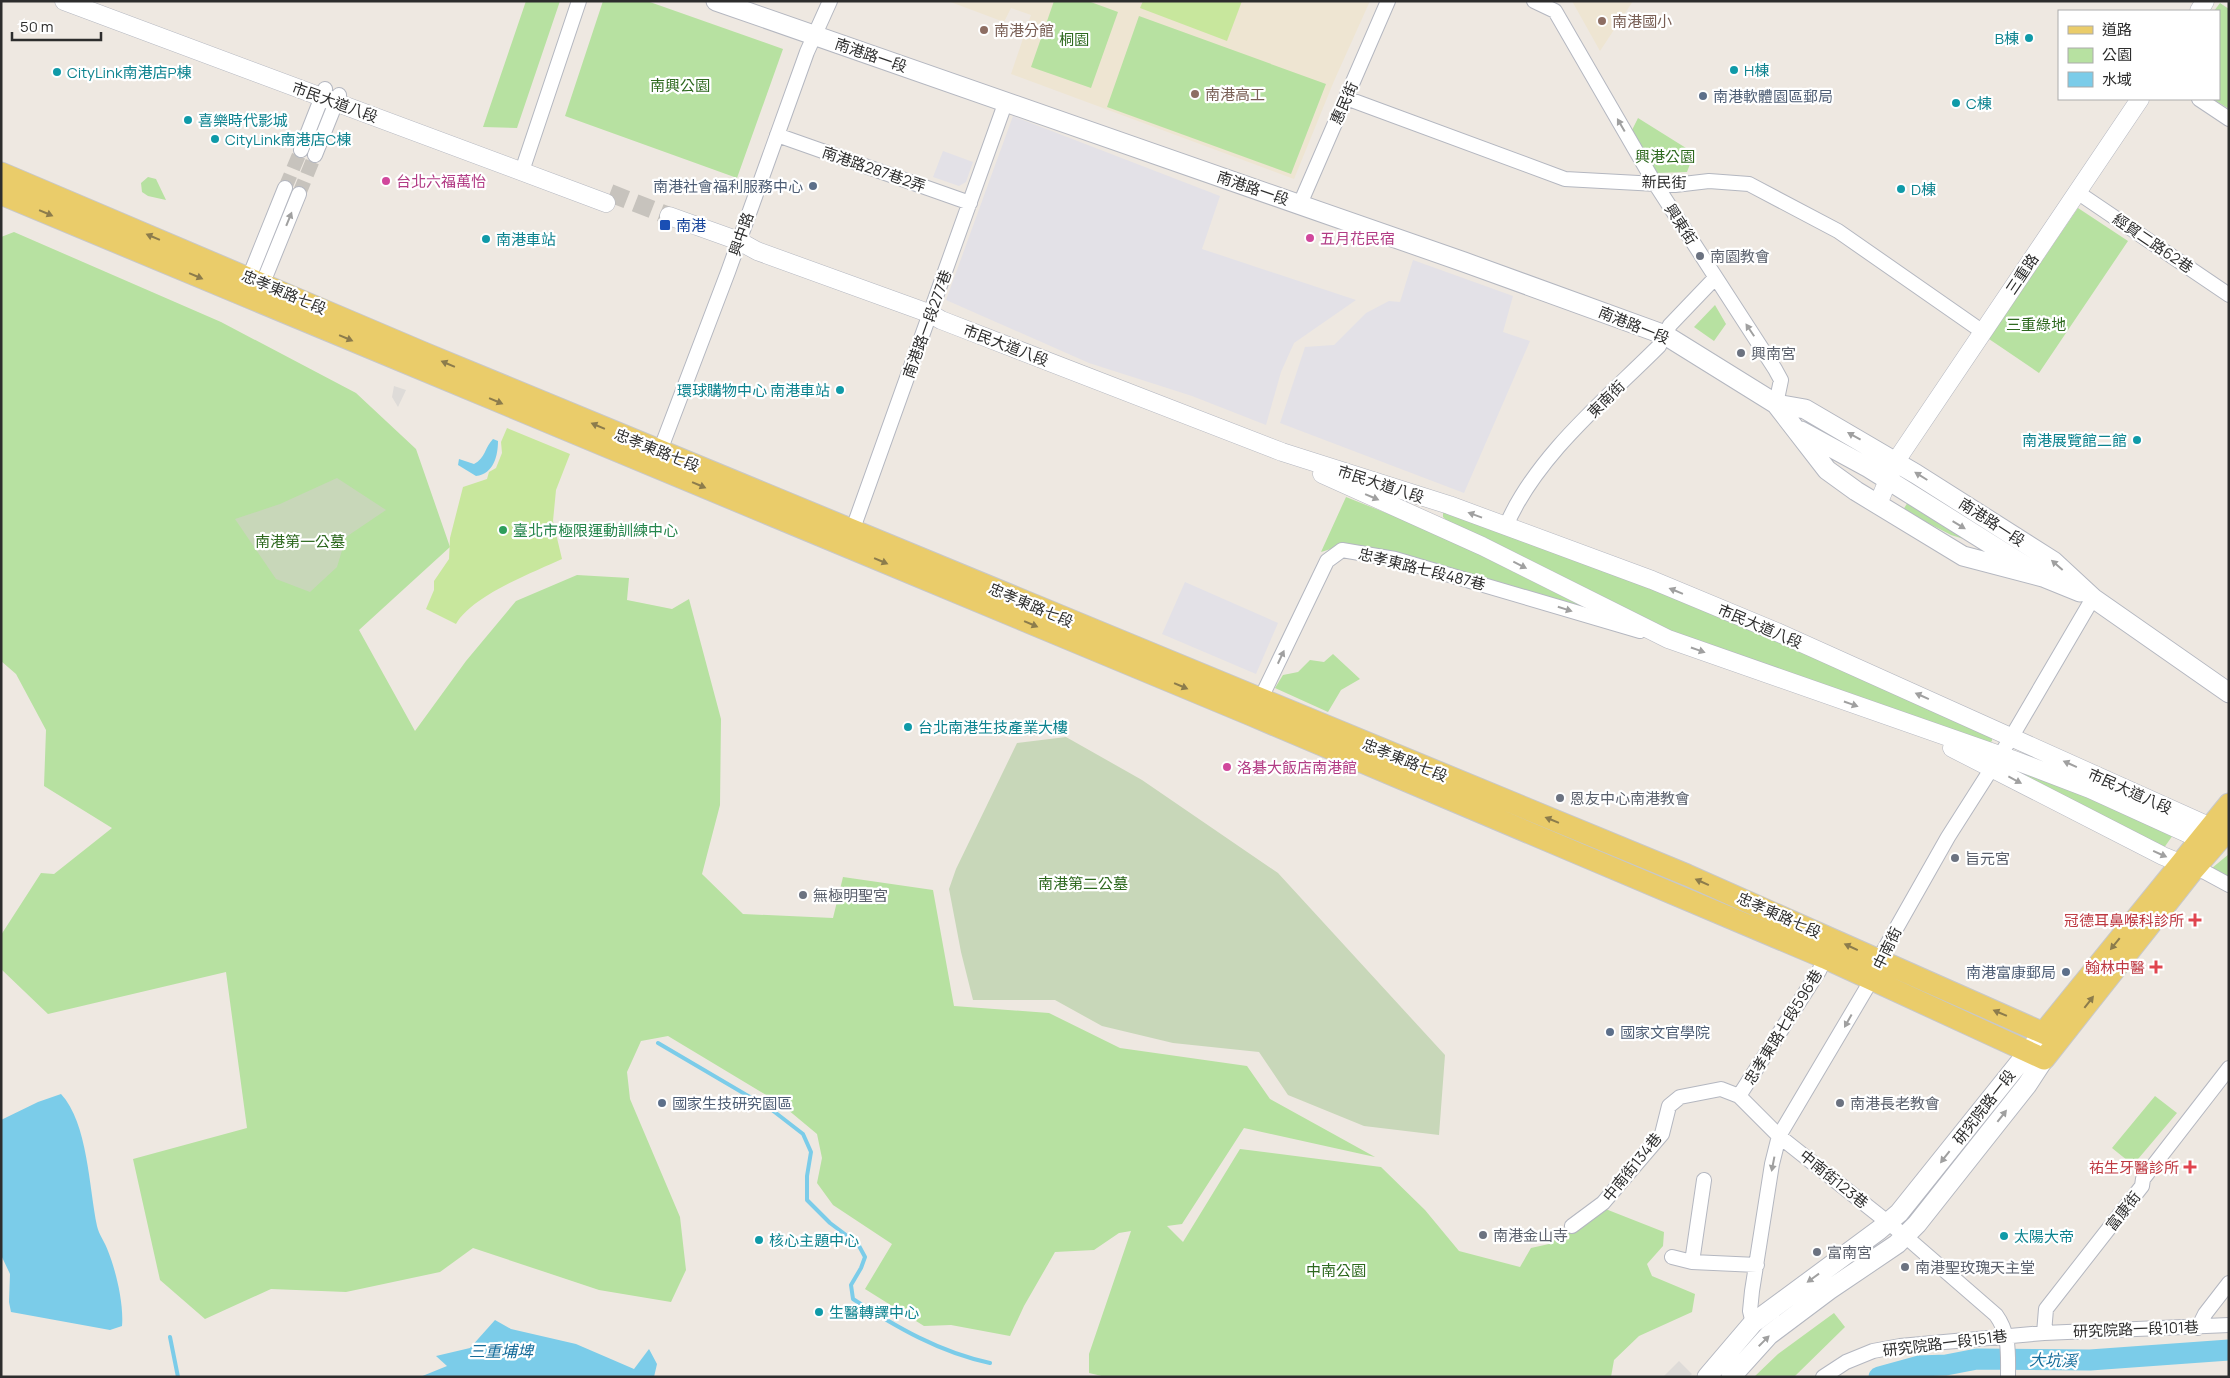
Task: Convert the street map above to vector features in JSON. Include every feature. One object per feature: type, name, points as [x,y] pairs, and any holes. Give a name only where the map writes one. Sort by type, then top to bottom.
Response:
[{"type":"main road","name":"南港路一段","points":[[728,3],[815,36],[1300,204],[1665,335],[1776,404],[1794,427],[1888,481],[2043,577],[2093,598]]},
{"type":"main road","name":"忠孝東路七段","points":[[1,173],[252,289]]},
{"type":"main road","name":"忠孝東路七段","points":[[1,194],[424,353],[657,459],[849,539],[1825,958],[1877,970],[2052,1036]]},
{"type":"main road","name":"南港路一段","points":[[1776,404],[1805,409],[1896,461],[2053,561],[2093,598],[2229,693]]},
{"type":"main road","points":[[1794,427],[1827,470],[1963,556],[2043,577]]},
{"type":"main road","name":"忠孝東路七段","points":[[849,539],[1260,700],[1678,871],[1877,970],[2037,1055]]},
{"type":"main road","name":"研究院路一段","points":[[1707,1377],[1753,1323],[1889,1223],[2037,1055],[2188,866],[2216,835],[2229,804]]},
{"type":"main road","name":"研究院路一段","points":[[1732,1377],[1769,1336],[1829,1290],[1896,1244],[1917,1224],[2027,1085],[2037,1055]]},
{"type":"street","name":"市民大道八段","points":[[64,1],[331,96],[608,198]]},
{"type":"street","name":"市民大道八段","points":[[91,1],[331,96]]},
{"type":"street","points":[[524,166],[578,1]]},
{"type":"street","name":"興中路","points":[[657,459],[807,52],[830,1]]},
{"type":"street","name":"惠民街","points":[[1300,204],[1388,1]]},
{"type":"street","name":"興東街","points":[[1534,1],[1555,11],[1654,182],[1781,380],[1776,404]]},
{"type":"street","points":[[301,150],[331,96]]},
{"type":"street","points":[[315,155],[331,96]]},
{"type":"street","name":"新民街","points":[[1346,98],[1565,179],[1654,182],[1675,185],[1709,181],[1749,184],[1838,231],[1983,332]]},
{"type":"street","name":"三重路","points":[[1878,504],[1896,461],[2139,100]]},
{"type":"street","points":[[2200,100],[2229,119]]},
{"type":"street","name":"南港路一段277巷","points":[[849,539],[1006,101]]},
{"type":"street","name":"南港路287巷2弄","points":[[777,135],[970,203]]},
{"type":"street","points":[[252,289],[285,188]]},
{"type":"street","name":"經貿二路62巷","points":[[2077,192],[2229,294]]},
{"type":"street","points":[[252,289],[300,194]]},
{"type":"street","name":"市民大道八段","points":[[668,220],[931,314],[941,320],[1282,452],[1449,505],[1652,580],[1777,632],[2011,738],[2216,835]]},
{"type":"street","name":"東南街","points":[[1506,526],[1521,495],[1555,450],[1659,346],[1681,312],[1715,278]]},
{"type":"street","name":"市民大道八段","points":[[1282,452],[1338,482],[1439,526],[1668,639],[1894,719],[1995,762],[2090,789],[2216,835]]},
{"type":"street","points":[[1439,526],[1438,511],[1442,507],[1449,505]]},
{"type":"street","name":"忠孝東路七段487巷","points":[[1260,700],[1327,561],[1342,550],[1395,559],[1668,639]]},
{"type":"street","name":"中南街","points":[[1753,1323],[1750,1311],[1772,1164],[1779,1136],[1877,970],[1884,950],[1924,881],[2093,598]]},
{"type":"street","points":[[1995,762],[2163,856],[2205,872],[2229,885]]},
{"type":"street","name":"忠孝東路七段596巷","points":[[1739,1096],[1819,971],[1825,958]]},
{"type":"street","name":"富康街","points":[[2044,1332],[2046,1309],[2142,1186],[2143,1179],[2229,1068]]},
{"type":"street","name":"中南街134巷","points":[[1572,1226],[1603,1203],[1637,1164],[1662,1134],[1669,1106],[1680,1097],[1721,1089],[1739,1096]]},
{"type":"street","points":[[1739,1096],[1779,1136]]},
{"type":"street","name":"中南街123巷","points":[[1779,1136],[1889,1223]]},
{"type":"street","points":[[1692,1262],[1704,1180]]},
{"type":"street","points":[[1889,1223],[1996,1316],[2003,1325],[2007,1340],[2008,1377]]},
{"type":"street","points":[[1672,1257],[1692,1262],[1757,1265]]},
{"type":"street","points":[[2198,1328],[2205,1314],[2229,1283]]},
{"type":"street","name":"研究院路一段101巷","points":[[2044,1332],[2198,1328],[2229,1325]]},
{"type":"street","name":"研究院路一段151巷","points":[[1823,1377],[1846,1362],[1874,1351],[1900,1346],[2007,1340],[2044,1332]]},
{"type":"shaded area","name":"南港高工","points":[[948,1],[1370,1],[1334,81],[1294,179],[1011,74],[1031,15],[1011,8],[1004,22]]},
{"type":"shaded area","name":"南港國小","points":[[1572,1],[1633,1],[1600,51]]},
{"type":"shaded area","points":[[1013,116],[1220,196],[1202,249],[1356,300],[1294,343],[1281,372],[1266,425],[1192,396],[1089,363],[946,300]]},
{"type":"shaded area","points":[[943,151],[973,162],[966,182],[959,186],[933,177]]},
{"type":"shaded area","points":[[1413,260],[1513,296],[1503,332],[1530,341],[1464,493],[1280,423],[1305,347],[1334,345],[1366,313],[1389,301],[1400,302]]},
{"type":"shaded area","points":[[394,386],[406,390],[398,407],[392,397]]},
{"type":"shaded area","points":[[1185,582],[1278,623],[1256,674],[1162,634]]},
{"type":"shaded area","points":[[1679,1361],[1692,1374],[1689,1377],[1663,1377]]},
{"type":"green space","points":[[526,1],[560,1],[517,128],[483,127]]},
{"type":"green space","name":"南興公園","points":[[603,1],[647,1],[783,49],[737,178],[565,116]]},
{"type":"green space","name":"桐園","points":[[1054,1],[1088,1],[1118,12],[1091,88],[1031,67]]},
{"type":"green space","points":[[1143,1],[1242,1],[1227,41],[1140,8]]},
{"type":"green space","points":[[2220,3],[2229,9],[2229,109],[2215,100],[2220,100],[2220,10],[2215,10]]},
{"type":"green space","points":[[1139,16],[1326,84],[1291,174],[1107,107]]},
{"type":"green space","name":"興港公園","points":[[1638,118],[1694,153],[1687,172],[1655,173],[1631,132]]},
{"type":"green space","points":[[148,177],[156,179],[166,200],[148,196],[142,192],[141,183]]},
{"type":"green space","name":"三重綠地","points":[[2078,208],[2128,241],[2039,373],[1989,339]]},
{"type":"green space","name":"中南公園","points":[[14,232],[221,322],[356,393],[416,449],[450,547],[359,630],[415,731],[466,661],[516,601],[577,575],[629,578],[627,600],[672,609],[689,599],[721,719],[720,805],[702,874],[743,914],[833,918],[843,877],[933,890],[954,1006],[1049,1013],[1120,1048],[1247,1066],[1270,1099],[1375,1157],[1244,1128],[1182,1224],[1167,1226],[1183,1242],[1240,1149],[1381,1167],[1425,1210],[1459,1251],[1520,1267],[1531,1248],[1549,1244],[1603,1208],[1664,1232],[1663,1246],[1647,1264],[1652,1276],[1695,1294],[1692,1312],[1639,1336],[1614,1360],[1611,1377],[1106,1377],[1089,1373],[1089,1354],[1131,1231],[1119,1233],[1094,1250],[1055,1252],[1024,1306],[1010,1336],[951,1325],[924,1326],[865,1289],[892,1244],[833,1205],[817,1183],[822,1158],[817,1134],[781,1104],[668,1036],[641,1041],[627,1072],[630,1099],[680,1217],[686,1270],[671,1302],[599,1290],[473,1248],[440,1272],[346,1292],[271,1289],[205,1319],[160,1280],[133,1159],[247,1128],[226,972],[48,1014],[1,969],[1,935],[41,873],[54,874],[112,828],[44,786],[46,730],[16,674],[1,661],[1,237]]},
{"type":"green space","points":[[1715,305],[1726,324],[1714,341],[1694,327]]},
{"type":"green space","name":"臺北市極限運動訓練中心","points":[[507,428],[570,454],[556,490],[553,521],[562,559],[489,594],[464,613],[456,624],[426,609],[434,590],[434,581],[449,559],[450,538],[463,487],[487,479],[489,472],[496,468],[502,453],[501,442]]},
{"type":"green space","name":"南港第一公墓","points":[[337,478],[386,510],[346,537],[337,567],[310,592],[276,579],[235,519],[280,504]]},
{"type":"green space","points":[[1346,497],[1449,538],[1587,605],[1584,611],[1371,547],[1347,544],[1321,552]]},
{"type":"green space","points":[[1908,502],[1967,540],[1951,535],[1903,510]]},
{"type":"green space","points":[[1446,511],[1670,596],[1787,643],[1992,736],[1992,741],[1988,744],[1698,642],[1664,628],[1447,521],[1443,517],[1443,512]]},
{"type":"green space","points":[[1333,654],[1360,679],[1341,690],[1328,712],[1275,688],[1283,675],[1298,672],[1310,660],[1324,662]]},
{"type":"green space","name":"南港第二公墓","points":[[1066,737],[1142,780],[1278,873],[1445,1055],[1439,1135],[1364,1126],[1288,1095],[1259,1052],[1173,1043],[1102,1026],[1055,1000],[973,1000],[961,952],[949,889],[956,869],[1017,743]]},
{"type":"green space","points":[[2017,768],[2087,795],[2173,835],[2161,852],[2013,776]]},
{"type":"green space","points":[[2229,854],[2229,881],[2212,868]]},
{"type":"green space","points":[[2155,1096],[2177,1113],[2133,1165],[2112,1148]]},
{"type":"green space","points":[[1834,1313],[1845,1327],[1794,1377],[1754,1377],[1778,1354]]},
{"type":"water","points":[[493,439],[498,441],[496,458],[487,472],[476,476],[458,465],[459,459],[474,464],[478,462]]},
{"type":"water","points":[[61,1094],[70,1106],[82,1138],[97,1226],[111,1259],[119,1288],[122,1326],[110,1330],[11,1312],[9,1302],[10,1274],[1,1255],[1,1120],[38,1102]]},
{"type":"water","name":"三重埔埤","points":[[495,1320],[511,1329],[576,1344],[634,1369],[649,1349],[657,1364],[654,1377],[420,1377],[447,1366],[436,1356],[470,1348]]},
{"type":"waterway","points":[[658,1043],[772,1110],[803,1134],[811,1152],[807,1176],[807,1200],[830,1223],[858,1244],[865,1257],[851,1285],[853,1299],[918,1337],[953,1352],[990,1363]]},
{"type":"waterway","points":[[170,1337],[178,1377]]},
{"type":"waterway","name":"大坑溪","points":[[1879,1377],[1919,1366],[1946,1365],[1977,1359],[2090,1360],[2229,1350]]},
{"type":"tunnel","points":[[285,188],[301,150]]},
{"type":"tunnel","points":[[299,194],[315,155]]},
{"type":"tunnel","points":[[610,193],[669,216]]},
{"type":"place","name":"南港國小","points":[[1602,21]]},
{"type":"place","name":"南港分館","points":[[984,30]]},
{"type":"place","name":"B棟","points":[[2029,38]]},
{"type":"place","name":"H棟","points":[[1734,70]]},
{"type":"place","name":"CityLink南港店P棟","points":[[57,72]]},
{"type":"place","name":"南港高工","points":[[1195,94]]},
{"type":"place","name":"南港軟體園區郵局","points":[[1703,96]]},
{"type":"place","name":"C棟","points":[[1956,103]]},
{"type":"place","name":"喜樂時代影城","points":[[188,120]]},
{"type":"place","name":"CityLink南港店C棟","points":[[215,139]]},
{"type":"place","name":"台北六福萬怡","points":[[386,181]]},
{"type":"place","name":"南港社會福利服務中心","points":[[813,186]]},
{"type":"place","name":"D棟","points":[[1901,189]]},
{"type":"place","name":"南港","points":[[665,225]]},
{"type":"place","name":"五月花民宿","points":[[1310,238]]},
{"type":"place","name":"南港車站","points":[[486,239]]},
{"type":"place","name":"南園教會","points":[[1700,256]]},
{"type":"place","name":"興南宮","points":[[1741,353]]},
{"type":"place","name":"環球購物中心 南港車站","points":[[840,390]]},
{"type":"place","name":"南港展覽館二館","points":[[2137,440]]},
{"type":"place","name":"臺北市極限運動訓練中心","points":[[503,530]]},
{"type":"place","name":"台北南港生技產業大樓","points":[[908,727]]},
{"type":"place","name":"洛碁大飯店南港館","points":[[1227,767]]},
{"type":"place","name":"恩友中心南港教會","points":[[1560,798]]},
{"type":"place","name":"旨元宮","points":[[1955,858]]},
{"type":"place","name":"無極明聖宮","points":[[803,895]]},
{"type":"place","name":"冠德耳鼻喉科診所","points":[[2195,920]]},
{"type":"place","name":"翰林中醫","points":[[2156,967]]},
{"type":"place","name":"南港富康郵局","points":[[2066,972]]},
{"type":"place","name":"國家文官學院","points":[[1610,1032]]},
{"type":"place","name":"國家生技研究園區","points":[[662,1103]]},
{"type":"place","name":"南港長老教會","points":[[1840,1103]]},
{"type":"place","name":"祐生牙醫診所","points":[[2190,1167]]},
{"type":"place","name":"南港金山寺","points":[[1483,1235]]},
{"type":"place","name":"太陽大帝","points":[[2004,1236]]},
{"type":"place","name":"核心主題中心","points":[[759,1240]]},
{"type":"place","name":"富南宮","points":[[1817,1252]]},
{"type":"place","name":"南港聖玫瑰天主堂","points":[[1905,1267]]},
{"type":"place","name":"生醫轉譯中心","points":[[819,1312]]}]
